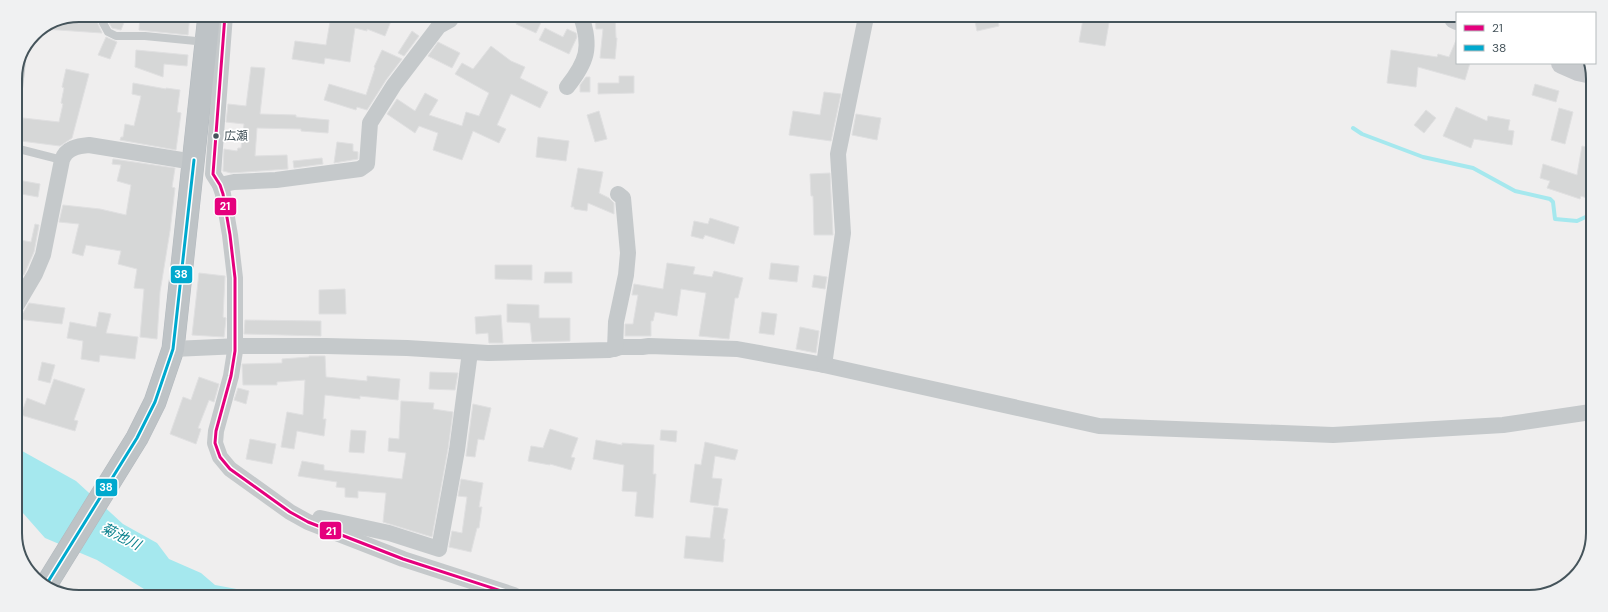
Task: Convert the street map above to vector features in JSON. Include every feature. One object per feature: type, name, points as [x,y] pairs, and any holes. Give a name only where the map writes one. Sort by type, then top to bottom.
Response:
[{"type":"highway","points":[[53,583],[120,465],[137,438],[155,402],[173,349],[208,22]]},
{"type":"street","points":[[225,22],[214,174],[220,184],[230,235],[235,278],[234,346],[231,376],[216,431],[215,443],[220,457],[230,468],[290,512],[308,522],[403,559],[499,590]]},
{"type":"street","points":[[220,184],[276,180],[360,169],[367,164],[370,123],[394,85],[439,26],[446,22]]},
{"type":"street","points":[[567,87],[579,71],[585,58],[587,36],[583,22]]},
{"type":"street","points":[[824,365],[843,233],[838,154],[865,22]]},
{"type":"street","points":[[22,296],[35,274],[43,255],[62,160],[67,151],[78,146],[89,145],[194,162]]},
{"type":"street","points":[[615,349],[616,322],[626,275],[628,253],[624,198],[618,194]]},
{"type":"street","points":[[173,349],[234,346],[351,346],[470,352],[530,353],[615,349],[621,347],[642,348],[649,346],[737,349],[824,365],[1099,426],[1332,435],[1503,425],[1586,413]]},
{"type":"street","points":[[290,512],[389,533],[439,549],[457,450],[470,352]]},
{"type":"lane","points":[[104,22],[108,32],[116,36],[145,36],[206,42]]},
{"type":"lane","points":[[22,150],[62,160]]},
{"type":"water","name":"菊池川","points":[[22,451],[76,481],[123,524],[157,543],[169,559],[201,573],[215,585],[242,590],[146,590],[97,560],[45,538],[22,512]]},
{"type":"building","points":[[98,22],[102,33],[51,29],[68,23]]},
{"type":"building","points":[[109,22],[124,22],[121,30],[112,28]]},
{"type":"building","points":[[140,22],[189,22],[188,35],[139,30]]},
{"type":"building","points":[[330,22],[391,22],[385,36],[367,29],[367,31],[355,28],[350,62],[325,58],[324,64],[292,59],[295,41],[326,45]]},
{"type":"building","points":[[517,22],[541,22],[536,33],[516,24]]},
{"type":"building","points":[[595,22],[615,22],[617,38],[615,59],[600,58],[603,29],[596,29]]},
{"type":"building","points":[[975,22],[998,22],[999,26],[977,31]]},
{"type":"building","points":[[1082,22],[1109,22],[1105,46],[1079,42]]},
{"type":"building","points":[[545,28],[563,37],[567,29],[576,33],[577,37],[569,54],[539,40]]},
{"type":"building","points":[[412,31],[419,36],[404,56],[398,53]]},
{"type":"building","points":[[106,37],[117,42],[110,59],[98,55]]},
{"type":"building","points":[[1456,40],[1456,64],[1470,64],[1465,80],[1418,67],[1416,87],[1387,83],[1391,50],[1437,57],[1438,54],[1449,57]]},
{"type":"building","points":[[438,42],[460,53],[452,68],[428,56]]},
{"type":"building","points":[[491,46],[511,61],[525,67],[520,78],[548,92],[540,108],[511,94],[497,125],[506,129],[499,143],[473,131],[462,160],[433,150],[438,133],[419,126],[415,133],[387,114],[397,99],[415,111],[425,93],[438,100],[429,115],[462,126],[466,112],[479,116],[489,93],[455,74],[462,63],[473,69]]},
{"type":"building","points":[[136,50],[188,55],[187,66],[164,64],[163,77],[135,67]]},
{"type":"building","points":[[382,50],[402,59],[386,80],[367,110],[357,107],[356,110],[324,100],[329,84],[366,95],[375,68],[374,67]]},
{"type":"building","points":[[251,67],[265,68],[260,114],[296,115],[296,117],[329,120],[328,133],[301,131],[301,129],[257,128],[255,156],[287,155],[288,169],[231,173],[223,171],[224,149],[237,151],[238,148],[241,148],[244,124],[226,122],[228,104],[246,106]]},
{"type":"building","points":[[66,69],[89,74],[72,138],[60,146],[22,141],[23,118],[59,122],[63,104],[61,103],[64,88],[62,87]]},
{"type":"building","points":[[619,76],[634,76],[634,93],[598,94],[598,83],[619,83]]},
{"type":"building","points":[[586,77],[590,77],[590,92],[580,92],[580,85]]},
{"type":"building","points":[[133,83],[180,90],[177,112],[181,113],[176,150],[120,140],[121,137],[123,137],[125,124],[134,126],[141,96],[132,94]]},
{"type":"building","points":[[1535,84],[1559,91],[1556,102],[1532,95]]},
{"type":"building","points":[[824,92],[841,94],[831,141],[789,135],[793,111],[820,115]]},
{"type":"building","points":[[1456,107],[1487,121],[1488,116],[1510,120],[1508,130],[1514,131],[1512,145],[1474,139],[1471,148],[1443,136]]},
{"type":"building","points":[[1559,108],[1573,112],[1565,144],[1551,140]]},
{"type":"building","points":[[1426,110],[1436,118],[1424,133],[1414,125]]},
{"type":"building","points":[[599,111],[607,139],[595,142],[587,115]]},
{"type":"building","points":[[856,114],[881,118],[877,140],[852,135]]},
{"type":"building","points":[[538,137],[569,141],[566,161],[536,157]]},
{"type":"building","points":[[337,142],[353,144],[353,151],[358,152],[358,159],[334,163]]},
{"type":"building","points":[[1582,146],[1586,147],[1586,198],[1581,196],[1580,199],[1547,188],[1550,181],[1540,178],[1543,164],[1577,175]]},
{"type":"building","points":[[322,158],[323,164],[294,168],[293,161]]},
{"type":"building","points":[[113,159],[175,168],[172,187],[175,188],[160,292],[157,339],[140,337],[144,289],[134,288],[137,269],[118,264],[121,251],[86,245],[83,256],[72,253],[79,224],[59,222],[63,205],[100,209],[126,215],[131,185],[117,181],[121,165],[112,164]]},
{"type":"building","points":[[578,168],[603,172],[599,193],[609,198],[614,203],[614,214],[588,203],[587,211],[574,209],[574,207],[571,207]]},
{"type":"building","points":[[830,173],[833,235],[814,235],[813,196],[811,196],[810,174]]},
{"type":"building","points":[[22,181],[40,184],[38,197],[22,194]]},
{"type":"building","points":[[710,218],[739,227],[734,244],[705,235],[703,239],[691,236],[694,221],[708,224]]},
{"type":"building","points":[[35,224],[39,225],[34,252],[24,275],[22,275],[22,240],[31,242]]},
{"type":"building","points":[[667,263],[695,267],[693,274],[712,277],[714,271],[743,278],[738,298],[735,298],[729,339],[699,336],[706,293],[681,289],[677,316],[655,312],[653,321],[651,321],[651,336],[625,336],[625,324],[633,324],[638,295],[632,295],[634,284],[663,289]]},
{"type":"building","points":[[771,263],[799,266],[797,282],[769,279]]},
{"type":"building","points":[[495,265],[532,265],[532,280],[495,279]]},
{"type":"building","points":[[545,272],[572,272],[572,283],[544,283]]},
{"type":"building","points":[[199,273],[225,276],[223,317],[226,318],[224,337],[192,335]]},
{"type":"building","points":[[814,275],[827,277],[825,289],[812,287]]},
{"type":"building","points":[[345,289],[346,314],[319,314],[319,290]]},
{"type":"building","points":[[29,303],[65,308],[62,324],[22,320],[23,313]]},
{"type":"building","points":[[507,304],[539,305],[539,318],[570,318],[570,341],[532,342],[530,323],[507,322]]},
{"type":"building","points":[[99,312],[111,314],[106,333],[138,337],[135,359],[100,355],[99,362],[81,359],[83,341],[67,338],[70,322],[96,327]]},
{"type":"building","points":[[762,312],[777,314],[774,335],[759,333]]},
{"type":"building","points":[[501,315],[503,343],[489,343],[488,333],[476,334],[475,317]]},
{"type":"building","points":[[245,320],[321,321],[321,336],[244,334]]},
{"type":"building","points":[[800,327],[819,331],[816,353],[796,349]]},
{"type":"building","points":[[325,356],[326,377],[367,381],[367,376],[400,379],[398,400],[360,396],[360,399],[325,395],[323,419],[326,419],[324,436],[297,431],[294,449],[281,447],[287,412],[303,415],[305,380],[277,382],[277,385],[243,385],[242,364],[282,363],[282,359]]},
{"type":"building","points":[[42,362],[55,365],[50,383],[38,380]]},
{"type":"building","points":[[430,372],[458,373],[455,390],[429,389]]},
{"type":"building","points":[[199,377],[219,384],[214,402],[209,400],[198,428],[201,429],[196,444],[170,434],[183,397],[191,400]]},
{"type":"building","points":[[54,379],[85,389],[74,420],[78,421],[75,431],[22,415],[27,398],[45,405]]},
{"type":"building","points":[[238,388],[249,391],[246,404],[234,400]]},
{"type":"building","points":[[401,401],[434,403],[433,409],[453,412],[432,537],[383,522],[386,493],[358,491],[358,498],[345,497],[345,488],[336,487],[337,482],[298,476],[302,461],[324,465],[324,470],[402,479],[406,453],[388,451],[389,438],[399,439]]},
{"type":"building","points":[[473,404],[491,408],[484,440],[478,439],[475,457],[466,456]]},
{"type":"building","points":[[550,429],[578,438],[571,457],[575,458],[571,470],[550,464],[528,461],[531,446],[543,448]]},
{"type":"building","points":[[351,430],[366,431],[364,453],[349,452]]},
{"type":"building","points":[[661,430],[677,431],[676,442],[660,440]]},
{"type":"building","points":[[250,439],[276,444],[272,464],[246,459]]},
{"type":"building","points":[[596,440],[622,445],[622,443],[654,445],[653,474],[656,474],[653,518],[635,516],[637,492],[622,491],[624,465],[593,459]]},
{"type":"building","points":[[705,442],[738,450],[735,460],[715,456],[712,478],[722,479],[718,506],[690,502],[695,464],[701,465]]},
{"type":"building","points":[[461,479],[483,483],[479,507],[482,507],[479,528],[477,528],[471,552],[449,547],[452,531],[462,533],[467,497],[458,496]]},
{"type":"building","points":[[714,507],[728,509],[723,539],[725,539],[723,562],[684,558],[686,536],[710,538]]},
{"type":"waterway","points":[[1353,128],[1362,134],[1423,157],[1473,168],[1515,191],[1550,199],[1553,202],[1555,219],[1577,221],[1586,217]]},
{"type":"transit line","name":"21","points":[[224,22],[213,174],[220,185],[223,194],[230,235],[235,278],[235,351],[231,376],[216,431],[215,443],[220,457],[230,469],[290,512],[308,522],[403,559],[499,590]]},
{"type":"transit line","name":"38","points":[[48,581],[137,438],[155,402],[173,349],[194,160]]},
{"type":"place","name":"広瀬","points":[[216,136]]}]
